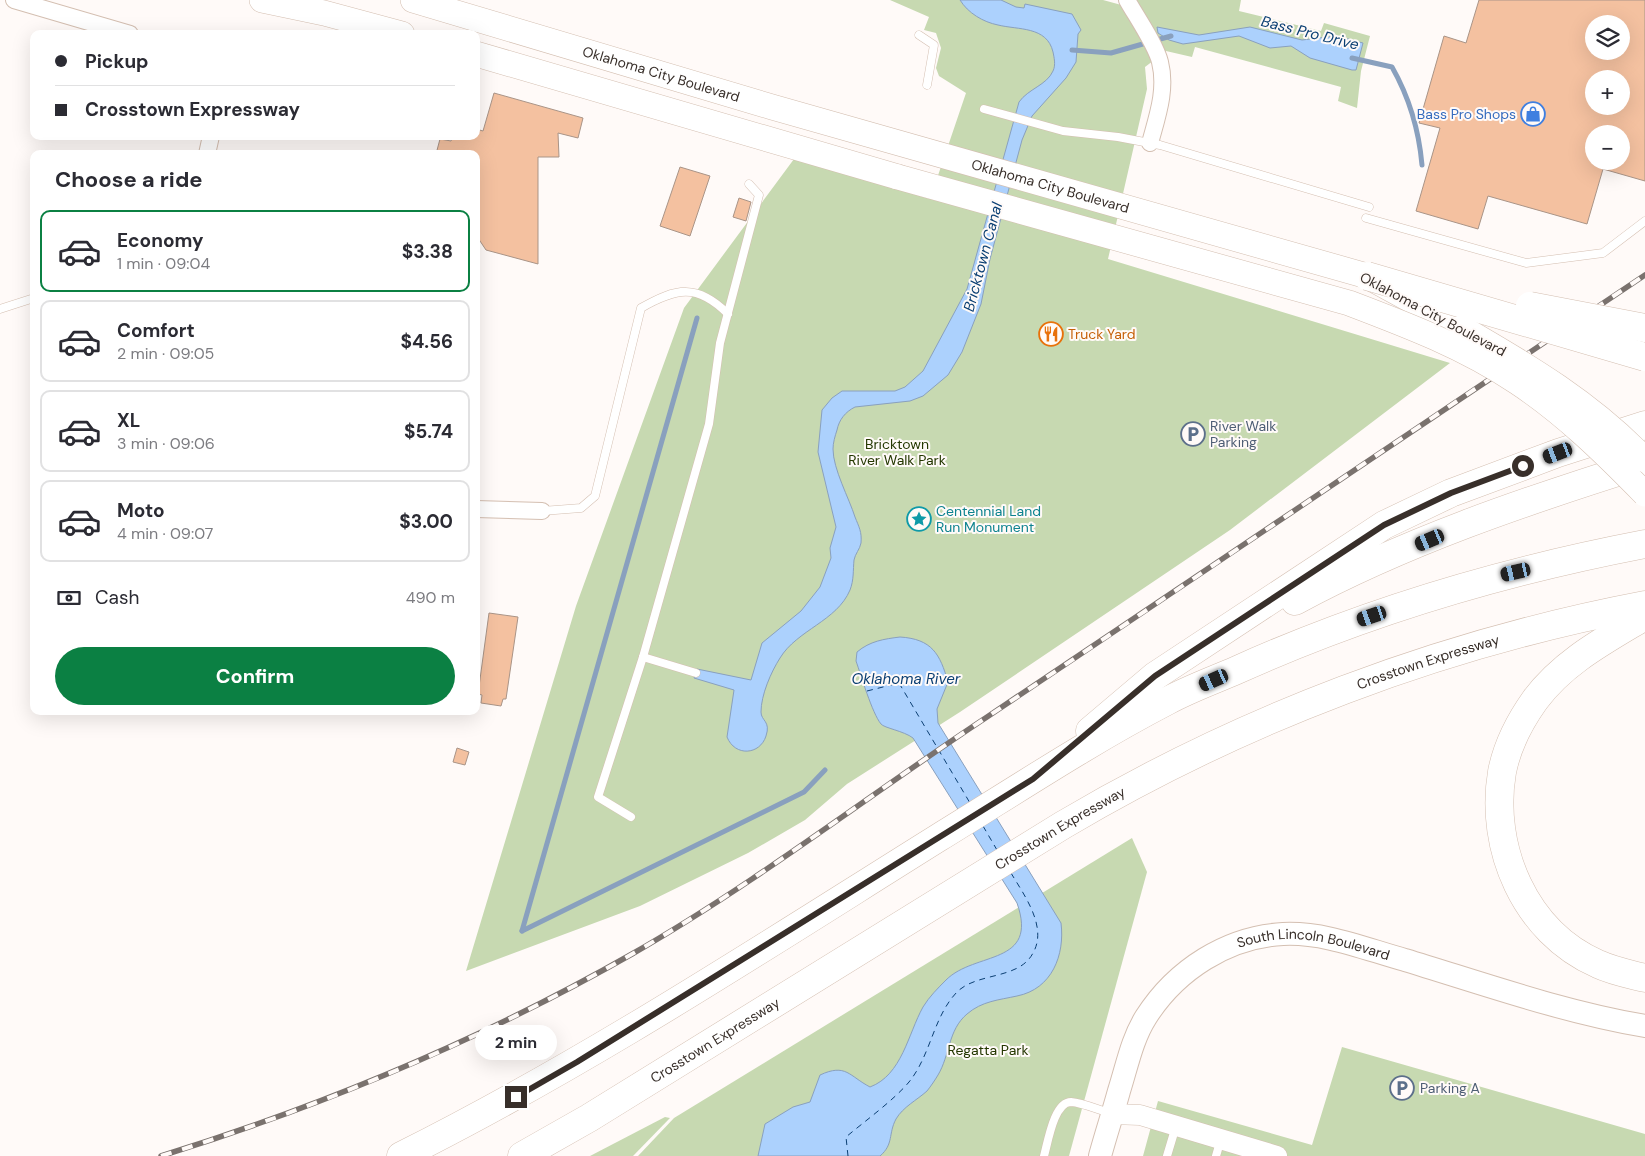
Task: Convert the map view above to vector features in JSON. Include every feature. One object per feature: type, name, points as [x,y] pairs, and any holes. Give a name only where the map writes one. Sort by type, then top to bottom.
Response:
[{"type":"highway","points":[[1367,276],[1645,328]]},
{"type":"highway","points":[[1367,276],[1645,357]]},
{"type":"highway","points":[[1033,779],[1155,676],[1384,525],[1451,493],[1558,453],[1645,425]]},
{"type":"highway","points":[[1155,676],[1309,593],[1393,555],[1466,524],[1645,461]]},
{"type":"highway","points":[[401,1156],[485,1114],[577,1062],[1033,779],[1168,700],[1322,634],[1422,599],[1497,577],[1645,544]]},
{"type":"highway","name":"Crosstown Expressway","points":[[522,1156],[589,1118],[949,894],[1126,788],[1234,736],[1361,683],[1428,660],[1579,617],[1645,605]]},
{"type":"highway","points":[[1645,616],[1574,659],[1536,699],[1520,724],[1510,745],[1502,772],[1500,803],[1501,832],[1507,863],[1524,897],[1541,920],[1557,937],[1597,964],[1645,978]]},
{"type":"main road","points":[[262,0],[324,13],[387,30]]},
{"type":"main road","name":"Oklahoma City Boulevard","points":[[413,0],[907,145],[1367,276],[1530,367],[1584,404],[1624,438],[1645,461]]},
{"type":"main road","name":"Oklahoma City Boulevard","points":[[480,55],[898,177],[1349,303],[1416,328],[1468,353],[1517,382],[1566,419],[1607,455],[1645,494]]},
{"type":"main road","name":"South Lincoln Boulevard","points":[[1100,1156],[1135,1039],[1145,1018],[1170,985],[1188,970],[1211,955],[1247,941],[1283,934],[1330,938],[1586,1014],[1645,1026]]},
{"type":"street","points":[[14,0],[116,30]]},
{"type":"street","points":[[1127,0],[1160,60],[1163,83],[1160,109],[1150,143]]},
{"type":"street","points":[[480,509],[542,511]]},
{"type":"street","points":[[1112,1114],[1140,1116],[1176,1126],[1218,1147],[1277,1156]]},
{"type":"lane","points":[[919,35],[934,45],[927,85]]},
{"type":"lane","points":[[984,109],[1063,131],[1150,143],[1369,207]]},
{"type":"lane","points":[[631,817],[598,797],[643,657],[709,424],[720,343],[759,195],[749,184]]},
{"type":"lane","points":[[1366,218],[1526,263],[1603,253],[1645,221]]},
{"type":"lane","points":[[542,511],[582,508],[595,496],[641,308],[665,294],[692,290],[715,300],[728,314]]},
{"type":"lane","points":[[0,309],[30,299]]},
{"type":"lane","points":[[643,657],[696,673]]},
{"type":"lane","points":[[1044,1156],[1057,1113],[1062,1105],[1072,1102],[1112,1114]]},
{"type":"lane","points":[[1167,1156],[1176,1126]]},
{"type":"green space","name":"Bricktown River Walk Park","points":[[890,0],[1103,0],[1125,6],[1130,0],[1241,0],[1239,11],[1321,31],[1324,23],[1370,36],[1361,71],[1357,108],[1338,101],[1341,87],[1195,47],[1192,57],[1166,51],[1145,67],[1147,89],[1108,259],[1450,363],[1230,530],[960,712],[847,784],[805,820],[748,853],[640,906],[466,971],[576,606],[684,308],[794,159],[930,199],[966,93],[939,76],[936,68],[941,48],[936,33],[924,30],[929,17]]},
{"type":"green space","name":"Regatta Park","points":[[1132,838],[1147,872],[1069,1156],[638,1156],[674,1118]]},
{"type":"green space","name":"Parking A","points":[[1342,1047],[1645,1134],[1645,1156],[1143,1156],[1158,1101],[1312,1145]]},
{"type":"green space","points":[[665,1117],[670,1118],[633,1156],[590,1156]]},
{"type":"water","name":"Bricktown Canal","points":[[960,0],[1001,0],[1016,7],[1024,8],[1025,4],[1072,14],[1081,30],[1078,34],[1076,62],[1066,78],[1032,116],[1022,140],[990,259],[981,304],[962,352],[948,375],[923,396],[910,401],[855,407],[845,414],[839,423],[833,444],[834,457],[838,474],[861,536],[861,543],[854,560],[853,579],[850,590],[836,610],[796,640],[780,658],[770,677],[761,705],[761,715],[767,724],[766,736],[763,742],[753,750],[741,750],[736,748],[727,737],[734,690],[694,678],[697,669],[751,680],[762,643],[801,611],[820,587],[831,558],[830,548],[836,527],[818,452],[822,410],[832,398],[842,391],[895,391],[905,387],[923,371],[967,289],[1019,102],[1046,80],[1054,69],[1053,52],[1045,38],[1031,31],[987,22],[972,13]]},
{"type":"water","points":[[1157,27],[1199,35],[1250,27],[1302,40],[1337,36],[1363,43],[1356,70],[1352,70],[1310,58],[1291,46],[1270,48],[1239,36],[1183,44],[1169,40],[1158,33]]},
{"type":"water","name":"Oklahoma River","points":[[900,637],[911,638],[927,645],[942,663],[948,682],[937,709],[938,723],[1061,923],[1061,947],[1058,958],[1054,969],[1039,986],[1017,996],[979,1006],[961,1020],[956,1027],[938,1075],[927,1091],[906,1107],[896,1119],[889,1143],[880,1156],[758,1156],[765,1124],[793,1107],[810,1102],[820,1075],[836,1070],[847,1072],[870,1087],[881,1081],[897,1064],[923,1007],[940,986],[958,971],[1001,954],[1012,947],[1019,938],[1021,923],[1017,903],[913,738],[881,724],[870,703],[856,661],[857,652],[872,643]]},
{"type":"building","name":"Bass Pro Shops","points":[[1479,0],[1645,0],[1645,181],[1606,170],[1630,170],[1630,125],[1585,125],[1585,170],[1603,170],[1587,224],[1488,196],[1478,229],[1416,211],[1440,128],[1419,123],[1444,36],[1466,43]]},
{"type":"building","points":[[494,93],[583,118],[578,138],[558,133],[559,157],[538,157],[538,264],[486,250],[480,241],[480,150],[437,150],[440,140],[480,140],[480,130],[483,131]]},
{"type":"building","points":[[680,167],[710,176],[690,236],[660,226]]},
{"type":"building","points":[[739,198],[751,202],[746,221],[733,217]]},
{"type":"building","points":[[489,613],[518,617],[506,699],[503,699],[501,706],[481,703],[480,679]]},
{"type":"building","points":[[457,748],[469,752],[465,765],[453,762]]},
{"type":"waterway","name":"Bass Pro Drive","points":[[1072,50],[1111,53],[1171,36]]},
{"type":"waterway","name":"Bass Pro Drive","points":[[1352,58],[1392,67],[1412,114],[1422,165]]},
{"type":"waterway","points":[[522,931],[697,318]]},
{"type":"waterway","points":[[522,931],[804,792],[825,770]]},
{"type":"ferry route","points":[[867,691],[899,683],[970,803]]},
{"type":"ferry route","points":[[983,826],[997,850]]},
{"type":"ferry route","points":[[848,1156],[846,1137],[909,1082],[922,1060],[942,1013],[957,992],[975,981],[1018,968],[1027,962],[1033,953],[1038,933],[1036,922],[1028,901],[1011,873]]},
{"type":"railway","points":[[161,1156],[284,1115],[344,1092],[461,1042],[575,985],[678,927],[1645,275]]},
{"type":"place","name":"Bass Pro Shops","points":[[1533,114]]},
{"type":"place","name":"Truck Yard","points":[[1051,334]]},
{"type":"place","name":"River Walk Parking","points":[[1193,434]]},
{"type":"place","name":"Centennial Land Run Monument","points":[[919,519]]},
{"type":"place","name":"Parking A","points":[[1402,1088]]},
{"type":"route","points":[[516,1097],[577,1062],[1033,779],[1155,676],[1384,525],[1451,493],[1523,466]]}]
